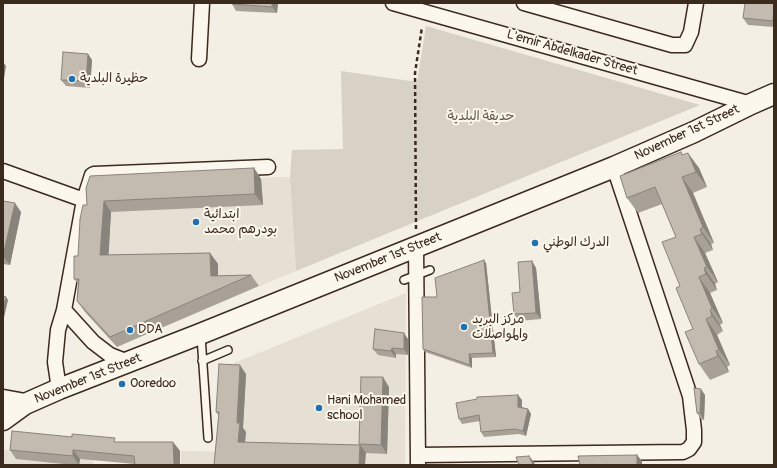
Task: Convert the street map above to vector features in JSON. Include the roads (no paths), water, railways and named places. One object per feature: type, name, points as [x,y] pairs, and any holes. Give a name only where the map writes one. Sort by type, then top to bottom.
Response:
[{"type":"main road","name":"November 1st Street","points":[[3,420],[25,404],[59,389],[200,334],[614,167],[694,132],[774,94]]},
{"type":"main road","points":[[3,400],[25,404]]},
{"type":"street","points":[[199,59],[202,3]]},
{"type":"street","name":"L'emir Abdelkader Street","points":[[393,3],[751,104]]},
{"type":"street","points":[[524,3],[672,45],[685,45],[691,32],[696,3]]},
{"type":"street","points":[[59,389],[55,362],[58,330],[64,310],[84,200],[94,174],[268,167]]},
{"type":"street","points":[[416,247],[410,278],[418,460],[471,460],[682,452],[689,449],[694,442],[690,396],[614,167]]},
{"type":"street","points":[[3,171],[84,200]]},
{"type":"street","points":[[64,310],[93,342],[110,355],[128,362]]},
{"type":"lane","points":[[410,278],[430,270]]},
{"type":"lane","points":[[200,334],[208,438]]},
{"type":"lane","points":[[202,361],[228,350]]},
{"type":"place","name":"حظيرة البلدية","points":[[72,79]]},
{"type":"place","name":"ابتدائية بودرهم محمد","points":[[196,222]]},
{"type":"place","name":"الدرك الوطني","points":[[535,243]]},
{"type":"place","name":"مركز البريد والمواصلات","points":[[464,327]]},
{"type":"place","name":"DDA","points":[[130,330]]},
{"type":"place","name":"Ooredoo","points":[[122,384]]},
{"type":"place","name":"Hani Mohamed school","points":[[319,408]]},
{"type":"park label","name":"حديقة البلدية","points":[[481,117]]}]
